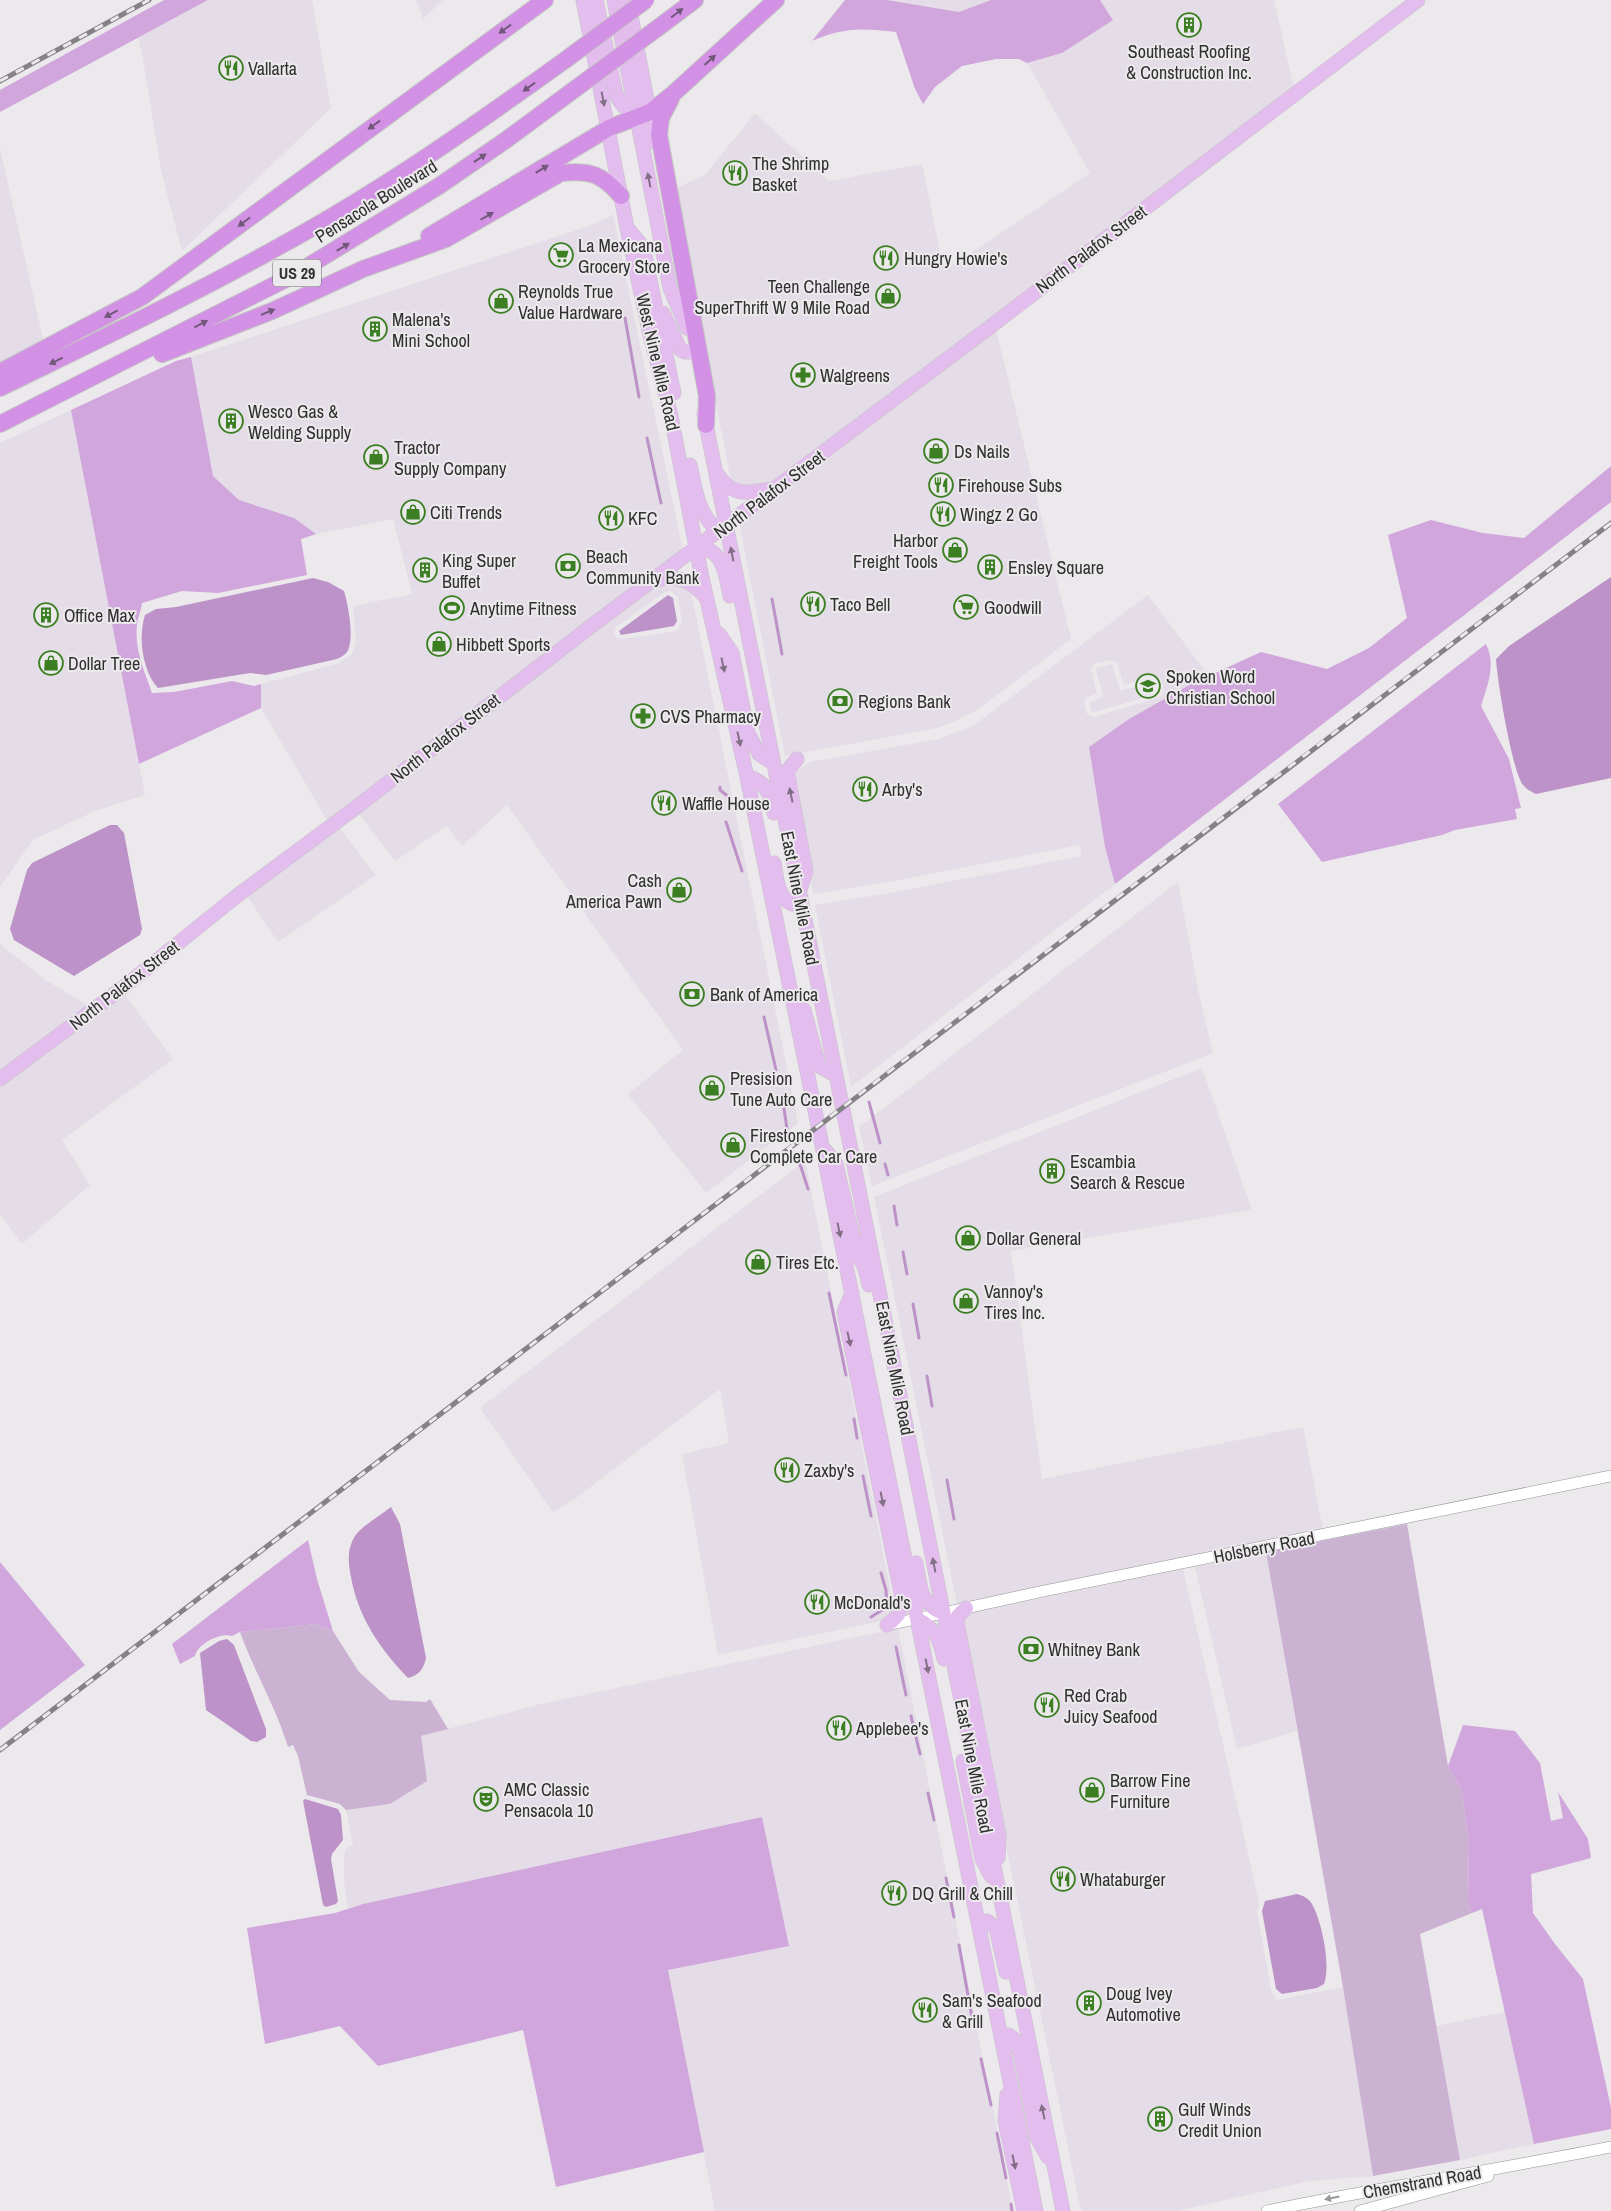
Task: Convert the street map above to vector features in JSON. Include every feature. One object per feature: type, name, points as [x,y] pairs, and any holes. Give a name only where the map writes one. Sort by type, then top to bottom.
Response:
[{"type":"highway","points":[[0,372],[142,297],[545,0]]},
{"type":"highway","name":"Pensacola Boulevard","points":[[0,388],[205,287],[282,246],[439,149],[568,58],[646,0]]},
{"type":"highway","name":"Pensacola Boulevard","points":[[0,424],[231,309],[355,240],[446,181],[695,0]]},
{"type":"highway","points":[[395,256],[609,128],[641,114],[674,93],[776,0]]},
{"type":"highway","points":[[674,93],[661,118],[659,134],[707,396],[706,425]]},
{"type":"highway","points":[[60,395],[272,311],[395,256],[446,240],[561,174],[582,171],[594,174],[614,188],[621,196]]},
{"type":"highway","points":[[0,396],[19,378]]},
{"type":"main road","name":"West Nine Mile Road","points":[[583,0],[621,196],[649,331],[671,416],[696,548]]},
{"type":"main road","points":[[596,0],[616,94],[622,107],[641,114]]},
{"type":"main road","points":[[614,0],[641,114]]},
{"type":"main road","points":[[628,0],[641,114]]},
{"type":"main road","name":"North Palafox Street","points":[[0,1079],[126,986],[238,895],[990,327],[1418,0]]},
{"type":"main road","name":"West Nine Mile Road","points":[[641,114],[670,288],[687,328],[726,526]]},
{"type":"main road","points":[[628,228],[643,247],[698,501],[704,516],[712,525],[726,526]]},
{"type":"main road","points":[[652,289],[680,349],[685,352],[692,352]]},
{"type":"main road","points":[[715,470],[728,487],[736,491],[751,493],[776,487]]},
{"type":"main road","name":"East Nine Mile Road","points":[[726,526],[773,764],[812,1006],[826,1029],[836,1075],[1063,2211]]},
{"type":"main road","points":[[696,548],[706,548],[714,551],[722,565],[756,725],[769,742]]},
{"type":"main road","name":"East Nine Mile Road","points":[[696,548],[754,809],[1036,2211]]},
{"type":"main road","points":[[653,580],[680,578],[697,587],[708,601]]},
{"type":"main road","points":[[714,627],[732,653],[748,733],[760,754],[773,764]]},
{"type":"main road","points":[[796,899],[806,871],[787,771],[797,759]]},
{"type":"main road","points":[[747,777],[760,781],[771,798],[796,899]]},
{"type":"main road","points":[[754,809],[768,833],[780,891],[785,900],[796,899]]},
{"type":"main road","points":[[787,971],[799,990],[815,1057],[819,1066],[836,1075]]},
{"type":"main road","points":[[809,1081],[836,1075]]},
{"type":"main road","points":[[822,1146],[836,1164],[853,1237],[860,1247],[870,1245]]},
{"type":"main road","points":[[844,1250],[854,1252],[862,1260],[880,1337],[892,1353]]},
{"type":"main road","points":[[852,1293],[844,1312],[901,1593],[902,1607],[897,1618],[887,1625]]},
{"type":"main road","points":[[861,1336],[873,1356],[921,1589],[925,1601],[933,1610],[944,1613]]},
{"type":"main road","points":[[966,1608],[958,1616],[957,1623],[999,1834],[998,1885]]},
{"type":"main road","points":[[917,1619],[930,1626],[941,1645],[982,1859],[998,1885]]},
{"type":"main road","points":[[948,1773],[963,1802],[1045,2211]]},
{"type":"main road","points":[[987,1921],[996,1928],[1015,2002],[1023,2012]]},
{"type":"main road","points":[[1009,2035],[1014,2039],[1020,2052],[1037,2138],[1054,2168]]},
{"type":"main road","points":[[1009,2079],[1005,2121],[1024,2211]]},
{"type":"street","name":"Holsberry Road","points":[[887,1625],[1611,1476]]},
{"type":"street","name":"Chemstrand Road","points":[[1268,2211],[1424,2180],[1548,2160],[1611,2147]]},
{"type":"street","name":"Chemstrand Road","points":[[1360,2211],[1548,2160]]},
{"type":"shaded area","points":[[164,0],[208,0],[0,112],[0,90]]},
{"type":"shaded area","points":[[208,0],[312,0],[331,108],[182,251],[161,170],[138,38]]},
{"type":"shaded area","points":[[416,0],[443,0],[423,19]]},
{"type":"shaded area","points":[[845,0],[887,0],[959,12],[991,0],[1100,0],[1113,20],[1062,53],[1027,63],[1019,59],[996,59],[962,66],[935,87],[923,104],[915,89],[896,32],[853,30],[834,33],[812,41]]},
{"type":"shaded area","points":[[887,0],[991,0],[959,12]]},
{"type":"shaded area","points":[[1100,0],[1274,0],[1294,88],[762,492],[732,486],[674,189],[705,175],[755,113],[829,181],[922,164],[944,271],[1090,173],[1027,63],[1062,53],[1113,19]]},
{"type":"shaded area","points":[[0,148],[44,343],[0,368]]},
{"type":"shaded area","points":[[613,215],[683,551],[646,576],[646,578],[327,820],[261,708],[261,684],[339,663],[352,654],[356,642],[353,606],[412,594],[393,519],[316,534],[294,518],[239,500],[213,476],[191,357],[589,226]]},
{"type":"shaded area","points":[[996,329],[1071,639],[977,710],[952,723],[937,728],[785,756],[739,523],[766,503],[770,503],[770,500]]},
{"type":"shaded area","points":[[191,357],[213,476],[239,500],[294,518],[316,534],[301,539],[307,575],[218,593],[182,591],[142,603],[137,625],[137,643],[152,693],[174,692],[232,681],[254,686],[261,684],[261,708],[139,764],[71,410],[176,361]]},
{"type":"shaded area","points":[[71,410],[145,795],[95,811],[33,840],[0,887],[0,443]]},
{"type":"shaded area","points":[[1611,466],[1611,502],[1115,884],[1105,847],[1089,747],[1129,719],[1191,684],[1261,652],[1327,669],[1369,648],[1407,618],[1388,535],[1431,520],[1483,533],[1524,538]]},
{"type":"shaded area","points":[[1611,577],[1611,778],[1536,794],[1523,785],[1514,762],[1502,704],[1496,659],[1509,646]]},
{"type":"shaded area","points":[[313,578],[328,582],[344,591],[351,631],[349,646],[343,656],[266,675],[250,673],[158,688],[153,681],[148,672],[143,653],[142,633],[145,615],[156,609],[176,607]]},
{"type":"shaded area","points":[[678,583],[691,591],[798,1123],[706,1193],[628,1094],[683,1050],[507,805],[462,846],[447,826],[395,861],[358,813],[655,585]],"holes":[[[671,591],[678,597],[682,620],[679,628],[675,631],[622,639],[616,637],[614,633],[616,627],[665,592]]]},
{"type":"shaded area","points":[[668,595],[673,598],[677,621],[674,626],[621,635],[619,631]]},
{"type":"shaded area","points":[[1148,595],[1209,676],[1129,719],[1089,747],[1105,847],[1115,884],[851,1087],[815,905],[890,893],[1081,856],[1080,845],[888,882],[813,894],[791,780],[795,772],[810,762],[939,739],[973,726]],"holes":[[[1111,660],[1117,663],[1124,685],[1155,676],[1161,680],[1164,692],[1160,697],[1094,717],[1087,714],[1084,703],[1087,697],[1097,694],[1091,669],[1095,663]]]},
{"type":"shaded area","points":[[1486,644],[1491,667],[1481,706],[1509,759],[1521,808],[1515,809],[1517,819],[1455,830],[1442,835],[1322,862],[1278,804]]},
{"type":"shaded area","name":"Spoken Word Christian School","points":[[1112,664],[1120,691],[1156,681],[1159,693],[1092,713],[1089,702],[1103,697],[1096,668]]},
{"type":"shaded area","points":[[110,825],[117,825],[124,833],[142,929],[140,935],[74,976],[14,940],[10,929],[27,870],[32,863]]},
{"type":"shaded area","points":[[339,827],[376,875],[278,942],[247,896]]},
{"type":"shaded area","points":[[1178,882],[1199,994],[1213,1053],[872,1186],[859,1127]]},
{"type":"shaded area","points":[[0,944],[44,979],[89,1006],[0,1072]]},
{"type":"shaded area","points":[[124,994],[173,1059],[62,1140],[90,1185],[22,1244],[0,1214],[0,1086]]},
{"type":"shaded area","points":[[1202,1068],[1253,1213],[1250,1210],[1011,1251],[1042,1479],[1303,1427],[1323,1530],[957,1604],[874,1197]]},
{"type":"shaded area","points":[[805,1161],[896,1618],[718,1655],[682,1454],[729,1443],[720,1389],[576,1498],[553,1512],[480,1408]]},
{"type":"shaded area","points":[[391,1507],[400,1524],[426,1658],[420,1671],[408,1678],[388,1656],[365,1619],[354,1592],[349,1566],[349,1551],[355,1536],[367,1524]]},
{"type":"shaded area","points":[[1407,1524],[1448,1766],[1462,1791],[1469,1843],[1468,1903],[1472,1913],[1420,1934],[1460,2160],[1373,2176],[1343,1987],[1266,1552]]},
{"type":"shaded area","points":[[308,1540],[317,1579],[333,1631],[316,1624],[240,1632],[232,1636],[216,1637],[200,1647],[195,1656],[180,1664],[172,1644]]},
{"type":"shaded area","points":[[1266,1552],[1297,1731],[1237,1749],[1195,1567]]},
{"type":"shaded area","points":[[0,1562],[85,1665],[0,1730]]},
{"type":"shaded area","points":[[1183,1569],[1253,1875],[1259,1905],[1257,1912],[1271,1990],[1277,2000],[1343,1987],[1373,2176],[1310,2181],[1177,2211],[1083,2211],[1080,2207],[959,1615]]},
{"type":"shaded area","points":[[316,1624],[333,1631],[359,1672],[390,1700],[426,1702],[430,1699],[448,1729],[421,1736],[427,1781],[390,1804],[346,1810],[340,1804],[307,1795],[298,1756],[293,1745],[288,1747],[240,1632]]},
{"type":"shaded area","points":[[898,1628],[1013,2211],[715,2211],[668,1970],[789,1946],[762,1817],[348,1908],[344,1881],[345,1850],[353,1844],[346,1810],[390,1804],[421,1736],[541,1704]]},
{"type":"shaded area","points":[[227,1639],[234,1645],[266,1729],[266,1737],[257,1742],[251,1741],[206,1710],[200,1653],[219,1641]]},
{"type":"shaded area","points":[[1463,1725],[1515,1731],[1540,1763],[1551,1821],[1563,1818],[1558,1792],[1588,1839],[1591,1858],[1531,1874],[1533,1913],[1583,1979],[1611,2108],[1611,2129],[1534,2144],[1482,1909],[1472,1913],[1468,1903],[1469,1843],[1462,1791],[1448,1766]]},
{"type":"shaded area","points":[[305,1799],[338,1809],[341,1815],[343,1840],[332,1854],[331,1859],[338,1901],[336,1904],[326,1907],[323,1905],[303,1801]]},
{"type":"shaded area","points":[[762,1817],[789,1946],[668,1970],[704,2152],[556,2187],[523,2030],[378,2066],[340,2026],[265,2044],[247,1928],[335,1913],[363,1904]]},
{"type":"shaded area","points":[[1297,1894],[1312,1904],[1316,1913],[1326,1956],[1326,1976],[1324,1984],[1317,1988],[1282,1994],[1276,1989],[1262,1911],[1265,1901]]},
{"type":"shaded area","points":[[1505,2012],[1534,2144],[1460,2160],[1436,2026]]},
{"type":"waterway","points":[[625,318],[639,397]]},
{"type":"waterway","points":[[647,438],[661,503]]},
{"type":"waterway","points":[[772,599],[782,654]]},
{"type":"waterway","points":[[720,787],[720,790],[730,798]]},
{"type":"waterway","points":[[726,822],[742,871]]},
{"type":"waterway","points":[[764,1017],[776,1070]]},
{"type":"waterway","points":[[783,1102],[788,1136]]},
{"type":"waterway","points":[[869,1102],[880,1143]]},
{"type":"waterway","points":[[794,1155],[801,1167],[808,1189]]},
{"type":"waterway","points":[[885,1164],[888,1175]]},
{"type":"waterway","points":[[894,1206],[897,1225]]},
{"type":"waterway","points":[[903,1252],[907,1274]]},
{"type":"waterway","points":[[829,1293],[846,1375]]},
{"type":"waterway","points":[[913,1304],[919,1338]]},
{"type":"waterway","points":[[927,1376],[932,1406]]},
{"type":"waterway","points":[[854,1419],[857,1438]]},
{"type":"waterway","points":[[863,1476],[871,1516]]},
{"type":"waterway","points":[[947,1480],[954,1519]]},
{"type":"waterway","points":[[871,1617],[887,1607],[886,1590],[881,1573]]},
{"type":"waterway","points":[[896,1647],[906,1695]]},
{"type":"waterway","points":[[911,1716],[920,1754]]},
{"type":"waterway","points":[[928,1793],[934,1820]]},
{"type":"waterway","points":[[946,1878],[954,1917]]},
{"type":"waterway","points":[[959,1945],[973,2023]]},
{"type":"waterway","points":[[981,2059],[991,2105]]},
{"type":"waterway","points":[[997,2133],[1006,2178]]},
{"type":"waterway","points":[[1011,2204],[1012,2211]]},
{"type":"railway","points":[[0,81],[149,0]]},
{"type":"railway","points":[[0,1750],[1611,523]]},
{"type":"place","name":"Southeast Roofing & Construction Inc.","points":[[1189,25]]},
{"type":"place","name":"Vallarta","points":[[231,68]]},
{"type":"place","name":"The Shrimp Basket","points":[[735,173]]},
{"type":"place","name":"La Mexicana Grocery Store","points":[[561,255]]},
{"type":"place","name":"Hungry Howie's","points":[[886,258]]},
{"type":"place","name":"Teen Challenge SuperThrift W 9 Mile Road","points":[[888,296]]},
{"type":"place","name":"Reynolds True Value Hardware","points":[[501,301]]},
{"type":"place","name":"Malena's Mini School","points":[[375,329]]},
{"type":"place","name":"Walgreens","points":[[803,375]]},
{"type":"place","name":"Wesco Gas & Welding Supply","points":[[231,421]]},
{"type":"place","name":"Ds Nails","points":[[936,451]]},
{"type":"place","name":"Tractor Supply Company","points":[[376,457]]},
{"type":"place","name":"Firehouse Subs","points":[[941,485]]},
{"type":"place","name":"Citi Trends","points":[[413,512]]},
{"type":"place","name":"Wingz 2 Go","points":[[943,514]]},
{"type":"place","name":"KFC","points":[[611,518]]},
{"type":"place","name":"Harbor Freight Tools","points":[[955,550]]},
{"type":"place","name":"Beach Community Bank","points":[[568,566]]},
{"type":"place","name":"Ensley Square","points":[[990,567]]},
{"type":"place","name":"King Super Buffet","points":[[425,570]]},
{"type":"place","name":"Taco Bell","points":[[813,604]]},
{"type":"place","name":"Goodwill","points":[[966,607]]},
{"type":"place","name":"Anytime Fitness","points":[[452,608]]},
{"type":"place","name":"Office Max","points":[[46,615]]},
{"type":"place","name":"Hibbett Sports","points":[[439,644]]},
{"type":"place","name":"Dollar Tree","points":[[51,663]]},
{"type":"place","name":"Spoken Word Christian School","points":[[1148,686]]},
{"type":"place","name":"Regions Bank","points":[[840,701]]},
{"type":"place","name":"CVS Pharmacy","points":[[643,716]]},
{"type":"place","name":"Arby's","points":[[865,789]]},
{"type":"place","name":"Waffle House","points":[[664,803]]},
{"type":"place","name":"Cash America Pawn","points":[[679,890]]},
{"type":"place","name":"Bank of America","points":[[692,994]]},
{"type":"place","name":"Presision Tune Auto Care","points":[[712,1088]]},
{"type":"place","name":"Firestone Complete Car Care","points":[[733,1145]]},
{"type":"place","name":"Escambia Search & Rescue","points":[[1052,1171]]},
{"type":"place","name":"Dollar General","points":[[968,1238]]},
{"type":"place","name":"Tires Etc.","points":[[758,1262]]},
{"type":"place","name":"Vannoy's Tires Inc.","points":[[966,1301]]},
{"type":"place","name":"Zaxby's","points":[[787,1470]]},
{"type":"place","name":"McDonald's","points":[[817,1602]]},
{"type":"place","name":"Whitney Bank","points":[[1031,1649]]},
{"type":"place","name":"Red Crab Juicy Seafood","points":[[1047,1705]]},
{"type":"place","name":"Applebee's","points":[[839,1728]]},
{"type":"place","name":"Barrow Fine Furniture","points":[[1092,1790]]},
{"type":"place","name":"AMC Classic Pensacola 10","points":[[486,1799]]},
{"type":"place","name":"Whataburger","points":[[1063,1879]]},
{"type":"place","name":"DQ Grill & Chill","points":[[894,1893]]},
{"type":"place","name":"Doug Ivey Automotive","points":[[1089,2003]]},
{"type":"place","name":"Sam's Seafood & Grill","points":[[925,2010]]},
{"type":"place","name":"Gulf Winds Credit Union","points":[[1160,2119]]}]
